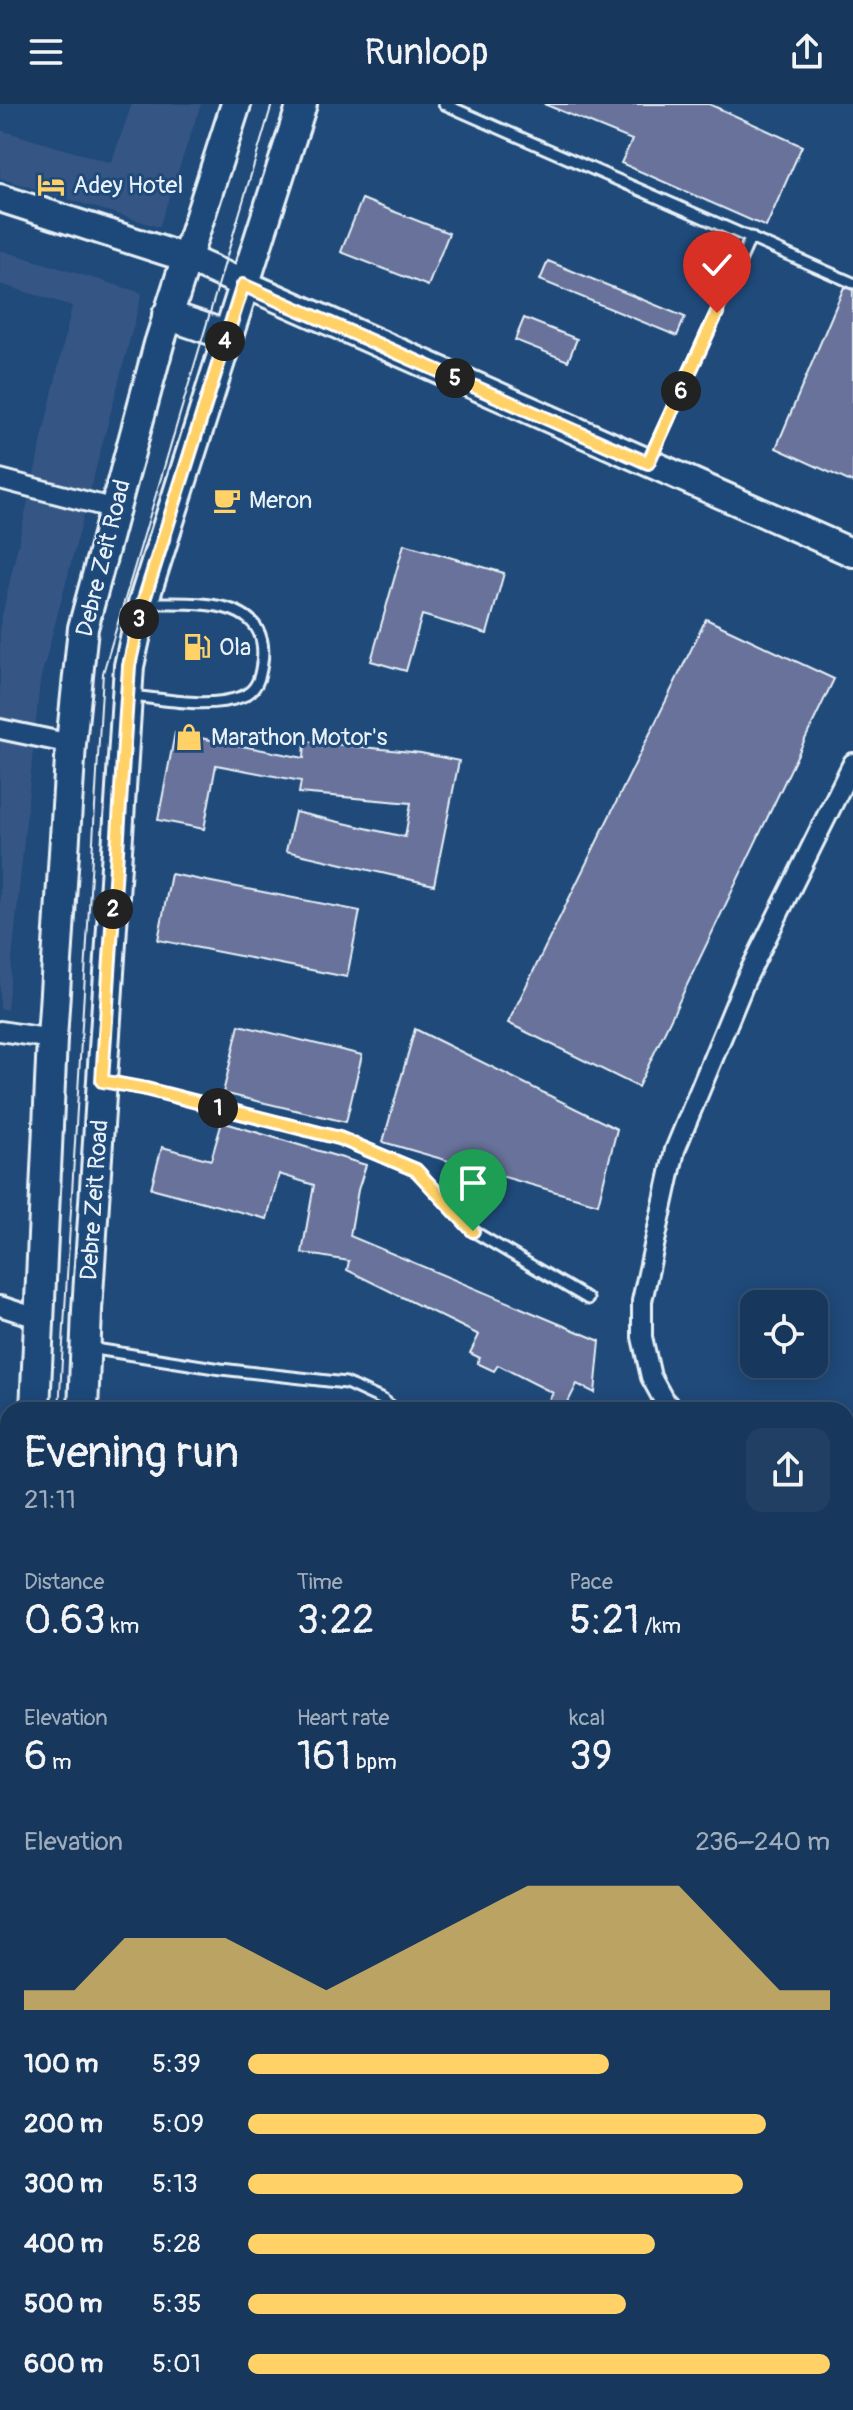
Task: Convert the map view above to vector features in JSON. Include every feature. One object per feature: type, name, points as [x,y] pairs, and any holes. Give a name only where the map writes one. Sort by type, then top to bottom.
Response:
[{"type":"main road","name":"Debre Zeit Road","points":[[35,1402],[52,1039],[71,744],[83,628],[167,315],[236,104]]},
{"type":"main road","name":"Debre Zeit Road","points":[[83,1402],[131,656],[143,603],[226,335],[302,104]]},
{"type":"main road","points":[[167,315],[226,335]]},
{"type":"street","points":[[0,198],[186,258],[853,553]]},
{"type":"street","points":[[0,479],[115,509]]},
{"type":"street","points":[[0,729],[71,744]]},
{"type":"street","points":[[666,1402],[651,1377],[642,1337],[642,1301],[675,1150],[745,981],[853,763]]},
{"type":"street","points":[[0,1031],[52,1039]]},
{"type":"street","points":[[0,1306],[40,1319]]},
{"type":"lane","points":[[444,104],[853,283]]},
{"type":"lane","points":[[648,463],[751,237]]},
{"type":"lane","points":[[127,695],[215,702],[244,696],[259,682],[263,656],[257,628],[244,614],[220,605],[143,603]]},
{"type":"lane","points":[[102,1081],[146,1089],[339,1138],[416,1170],[473,1231],[588,1299]]},
{"type":"lane","points":[[86,1348],[221,1369],[346,1383],[386,1402]]},
{"type":"shaded area","points":[[132,104],[201,104],[159,227],[0,178],[0,130],[111,163]]},
{"type":"shaded area","points":[[0,250],[142,293],[40,681],[7,1010],[0,1008],[0,625],[72,306],[0,284]]},
{"type":"building","points":[[544,104],[709,104],[802,146],[766,227],[621,163],[632,140]]},
{"type":"building","points":[[362,199],[449,233],[428,286],[341,252]]},
{"type":"building","points":[[548,261],[685,317],[677,336],[540,280]]},
{"type":"building","points":[[844,287],[853,290],[853,483],[776,448]]},
{"type":"building","points":[[524,318],[577,339],[568,361],[515,340]]},
{"type":"building","points":[[404,544],[504,573],[487,634],[422,615],[406,671],[371,661]]},
{"type":"building","points":[[706,619],[834,679],[638,1087],[508,1023]]},
{"type":"building","points":[[175,733],[304,758],[305,741],[421,753],[459,761],[434,885],[286,851],[295,812],[405,837],[411,803],[299,793],[301,781],[216,765],[204,829],[158,820]]},
{"type":"building","points":[[171,874],[360,911],[347,977],[158,940]]},
{"type":"building","points":[[239,1025],[362,1055],[346,1122],[223,1093]]},
{"type":"building","points":[[415,1029],[617,1129],[598,1204],[383,1142]]},
{"type":"building","points":[[222,1122],[366,1165],[350,1236],[600,1341],[595,1393],[577,1384],[568,1402],[548,1402],[553,1393],[498,1365],[494,1371],[477,1363],[480,1358],[470,1353],[479,1335],[347,1270],[349,1261],[302,1253],[314,1185],[279,1174],[267,1219],[151,1188],[162,1147],[211,1160]]},
{"type":"tram line","points":[[59,1402],[103,673],[272,104]]},
{"type":"place","name":"Adey Hotel","points":[[51,185]]},
{"type":"place","name":"Meron","points":[[227,500]]},
{"type":"place","name":"Ola","points":[[197,647]]},
{"type":"place","name":"Marathon Motor's","points":[[189,737]]},
{"type":"route","points":[[473,1231],[416,1170],[339,1138],[146,1089],[102,1081],[129,666],[143,603],[243,285],[648,463],[717,313]]}]
